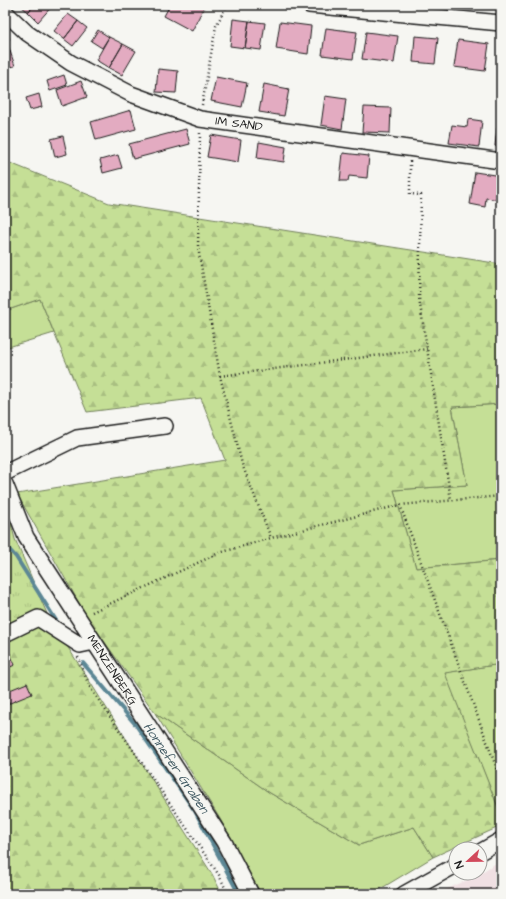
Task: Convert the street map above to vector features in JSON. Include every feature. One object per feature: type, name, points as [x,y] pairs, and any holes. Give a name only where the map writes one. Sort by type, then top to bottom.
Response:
[{"type":"street","points":[[309,5],[406,10],[501,23]]},
{"type":"street","name":"IM SAND","points":[[5,12],[27,33],[71,64],[131,94],[200,118],[501,161]]},
{"type":"street","points":[[5,473],[76,438],[165,426]]},
{"type":"street","name":"MENZENBERG","points":[[5,484],[26,537],[78,618],[87,643],[224,842],[251,894]]},
{"type":"street","points":[[5,634],[38,618],[87,643]]},
{"type":"street","points":[[488,847],[501,840]]},
{"type":"street","points":[[404,894],[448,869]]},
{"type":"path","points":[[226,5],[216,26],[200,118],[198,247],[220,376],[242,464],[271,538]]},
{"type":"path","points":[[410,149],[410,194],[421,196],[419,298],[451,500]]},
{"type":"path","points":[[220,376],[427,349]]},
{"type":"path","points":[[78,618],[219,553],[271,538],[400,505],[501,496]]},
{"type":"path","points":[[400,505],[501,780]]},
{"type":"path","points":[[87,643],[78,659],[89,686],[219,875],[228,894]]},
{"type":"shaded area","points":[[501,860],[501,894],[436,894],[465,881],[488,881],[488,868]]},
{"type":"green space","points":[[5,161],[109,203],[501,264],[501,404],[452,407],[467,485],[394,490],[416,568],[501,560],[501,664],[445,673],[501,815],[501,826],[468,841],[448,841],[448,850],[433,857],[414,827],[359,845],[270,793],[155,713],[87,617],[17,494],[225,460],[201,398],[87,412],[40,299],[5,311]]},
{"type":"green space","points":[[40,299],[54,333],[5,348],[5,311]]},
{"type":"green space","points":[[501,404],[501,560],[416,568],[394,490],[467,485],[452,407]]},
{"type":"green space","points":[[5,502],[15,539],[48,616],[5,636]]},
{"type":"green space","points":[[48,616],[212,874],[222,894],[5,894],[5,636]]},
{"type":"green space","points":[[501,664],[501,815],[444,673]]},
{"type":"green space","points":[[155,713],[270,793],[359,845],[414,827],[433,857],[372,894],[261,894],[220,819]]},
{"type":"building","points":[[20,5],[35,5],[28,12]]},
{"type":"building","points":[[35,5],[53,5],[38,22],[28,12]]},
{"type":"building","points":[[170,5],[200,5],[204,7],[192,31],[164,16]]},
{"type":"building","points":[[68,14],[78,21],[64,39],[54,31]]},
{"type":"building","points":[[233,19],[249,21],[245,48],[230,46]]},
{"type":"building","points":[[78,21],[87,28],[73,46],[64,39]]},
{"type":"building","points":[[249,21],[265,23],[261,50],[245,48]]},
{"type":"building","points":[[280,22],[311,26],[308,54],[276,49]]},
{"type":"building","points":[[326,28],[357,32],[353,59],[322,55]]},
{"type":"building","points":[[98,30],[109,37],[102,48],[91,41]]},
{"type":"building","points":[[366,32],[398,36],[394,63],[362,59]]},
{"type":"building","points":[[415,36],[438,38],[435,64],[413,62]]},
{"type":"building","points":[[109,37],[123,44],[109,68],[96,60]]},
{"type":"building","points":[[458,40],[489,44],[485,71],[454,67]]},
{"type":"building","points":[[123,44],[136,51],[122,75],[109,68]]},
{"type":"building","points":[[9,48],[15,66],[5,68],[5,49]]},
{"type":"building","points":[[158,69],[178,71],[176,93],[156,92]]},
{"type":"building","points":[[64,75],[67,85],[50,91],[47,81]]},
{"type":"building","points":[[216,77],[247,83],[242,107],[211,101]]},
{"type":"building","points":[[81,81],[87,97],[62,106],[57,90]]},
{"type":"building","points":[[264,84],[289,89],[284,116],[259,112]]},
{"type":"building","points":[[39,94],[42,107],[30,110],[26,98]]},
{"type":"building","points":[[325,96],[346,99],[342,129],[321,125]]},
{"type":"building","points":[[364,107],[391,108],[390,133],[362,132]]},
{"type":"building","points":[[131,110],[136,129],[96,140],[91,122]]},
{"type":"building","points":[[468,119],[482,121],[479,147],[449,143],[452,125],[467,127]]},
{"type":"building","points":[[497,128],[501,128],[501,147],[495,146]]},
{"type":"building","points":[[186,129],[190,144],[133,159],[129,144]]},
{"type":"building","points":[[211,135],[241,140],[238,162],[207,157]]},
{"type":"building","points":[[63,136],[67,154],[55,157],[51,139]]},
{"type":"building","points":[[259,142],[286,147],[284,162],[257,158]]},
{"type":"building","points":[[343,153],[369,156],[367,178],[349,176],[348,181],[340,181]]},
{"type":"building","points":[[118,155],[122,168],[103,173],[100,160]]},
{"type":"building","points":[[475,172],[501,176],[500,200],[486,198],[485,207],[470,204]]},
{"type":"building","points":[[5,642],[15,665],[5,669]]},
{"type":"building","points":[[27,683],[32,694],[5,705],[5,692]]},
{"type":"waterway","name":"Honnefer Graben","points":[[5,545],[16,557],[57,622]]},
{"type":"waterway","name":"Honnefer Graben","points":[[83,663],[136,725],[195,811],[239,894]]}]
